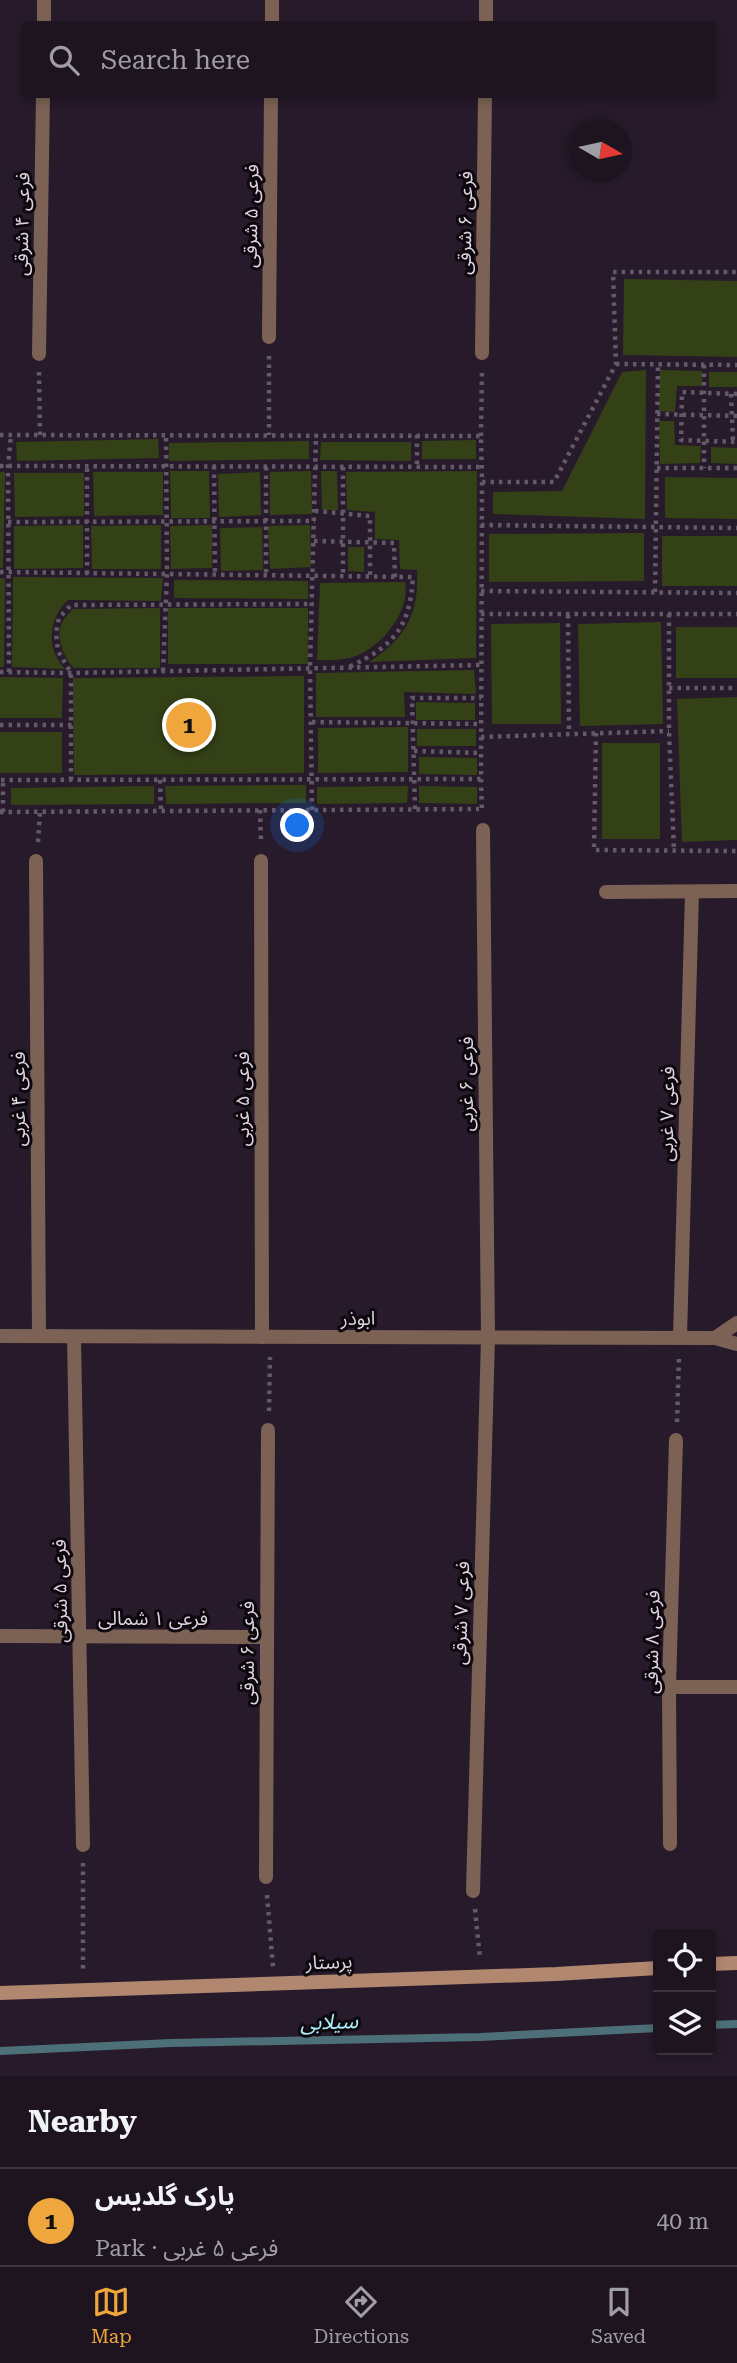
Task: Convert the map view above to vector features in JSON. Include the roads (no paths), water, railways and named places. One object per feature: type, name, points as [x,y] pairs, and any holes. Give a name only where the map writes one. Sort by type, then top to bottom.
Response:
[{"type":"main road","points":[[716,1964],[737,1963]]},
{"type":"main road","name":"پرستار","points":[[0,1993],[653,1968]]},
{"type":"street","points":[[44,0],[44,21]]},
{"type":"street","points":[[272,0],[272,21]]},
{"type":"street","points":[[486,0],[486,21]]},
{"type":"street","name":"فرعی ۴ شرقی","points":[[39,354],[43,98]]},
{"type":"street","name":"فرعی ۵ شرقی","points":[[269,337],[271,98]]},
{"type":"street","name":"فرعی ۶ شرقی","points":[[482,353],[485,98]]},
{"type":"street","name":"فرعی ۶ غربی","points":[[483,830],[488,1337]]},
{"type":"street","name":"فرعی ۴ غربی","points":[[36,861],[39,1336]]},
{"type":"street","name":"فرعی ۵ غربی","points":[[261,861],[266,1337]]},
{"type":"street","points":[[606,892],[737,891]]},
{"type":"street","name":"فرعی ۷ غربی","points":[[680,1337],[692,892]]},
{"type":"street","points":[[715,1338],[737,1322]]},
{"type":"street","name":"ابوذر","points":[[0,1336],[680,1337],[715,1338],[737,1344]]},
{"type":"street","name":"فرعی ۵ شرقی","points":[[74,1336],[83,1845]]},
{"type":"street","name":"فرعی ۷ شرقی","points":[[473,1891],[488,1337]]},
{"type":"street","name":"فرعی ۶ شرقی","points":[[266,1877],[268,1430]]},
{"type":"street","name":"فرعی ۸ شرقی","points":[[670,1844],[669,1687],[676,1440]]},
{"type":"street","name":"فرعی ۱ شمالی","points":[[0,1636],[266,1637]]},
{"type":"street","points":[[669,1687],[737,1687]]},
{"type":"waterway","name":"سیلابی","points":[[716,2025],[737,2024]]},
{"type":"waterway","name":"سیلابی","points":[[0,2051],[171,2043],[480,2037],[653,2028]]},
{"type":"place","name":"پارک گلدیس","points":[[189,725]]}]
